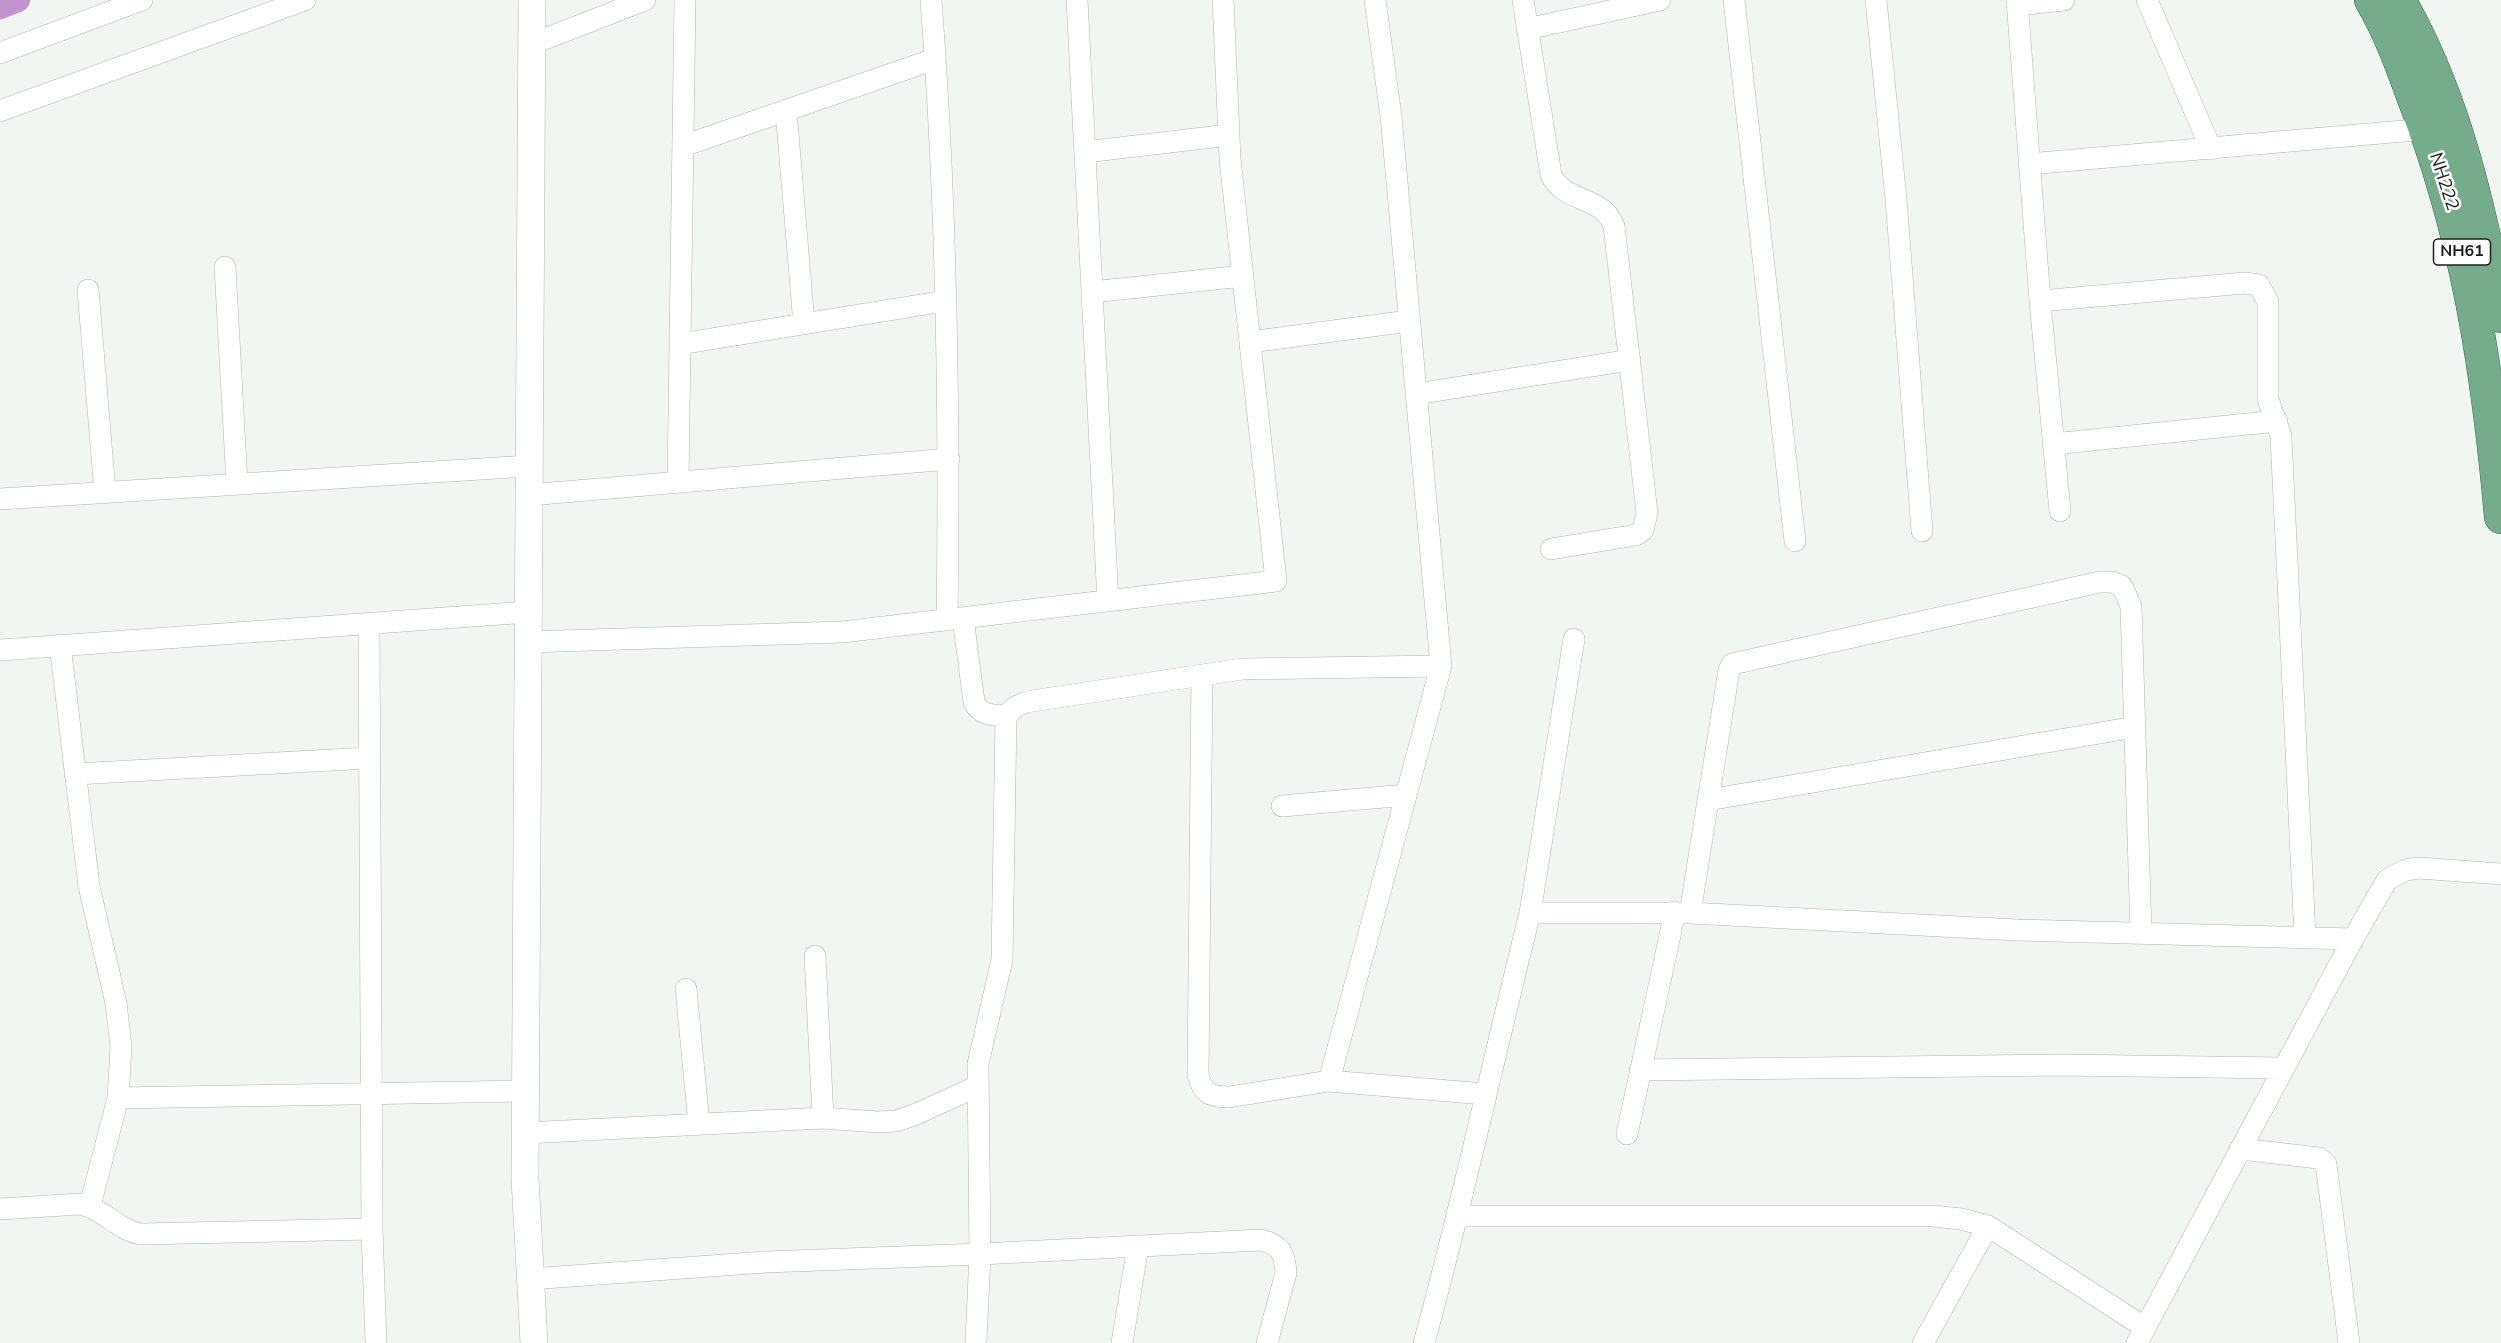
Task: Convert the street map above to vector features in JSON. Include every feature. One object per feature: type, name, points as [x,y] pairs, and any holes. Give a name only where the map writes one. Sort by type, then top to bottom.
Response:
[{"type":"highway","name":"NH222","points":[[2371,0],[2391,39],[2426,129],[2456,222],[2487,380],[2501,517]]},
{"type":"highway","name":"NH222","points":[[2399,0],[2413,25],[2454,124],[2481,215],[2501,316]]},
{"type":"street","points":[[0,52],[142,0]]},
{"type":"street","points":[[0,111],[305,0]]},
{"type":"street","points":[[532,0],[525,1178],[534,1343]]},
{"type":"street","points":[[532,44],[645,0]]},
{"type":"street","points":[[678,482],[685,0]]},
{"type":"street","points":[[931,0],[945,302],[955,619],[974,702],[978,710],[985,714],[1006,716]]},
{"type":"street","points":[[1077,0],[1108,601]]},
{"type":"street","points":[[528,642],[842,632],[1276,581],[1229,135],[1223,0]]},
{"type":"street","points":[[1329,1081],[1441,666],[1391,116],[1375,0]]},
{"type":"street","points":[[1523,0],[1551,176],[1556,186],[1603,208],[1611,216],[1614,226],[1647,522],[1643,530],[1636,535],[1551,549]]},
{"type":"street","points":[[1527,29],[1660,0]]},
{"type":"street","points":[[1734,0],[1795,541]]},
{"type":"street","points":[[1876,0],[1896,199],[1922,531]]},
{"type":"street","points":[[2060,511],[2040,301],[2017,3],[2064,0]]},
{"type":"street","points":[[2147,0],[2211,149]]},
{"type":"street","points":[[683,146],[935,59]]},
{"type":"street","points":[[786,111],[804,324]]},
{"type":"street","points":[[2029,164],[2426,129]]},
{"type":"street","points":[[1085,152],[1229,135]]},
{"type":"street","points":[[225,267],[237,484]]},
{"type":"street","points":[[1092,292],[1243,276]]},
{"type":"street","points":[[2040,301],[2245,283],[2259,285],[2268,302],[2268,399],[2277,421],[2281,447],[2305,937]]},
{"type":"street","points":[[88,290],[105,492]]},
{"type":"street","points":[[680,344],[945,302]]},
{"type":"street","points":[[1250,342],[1409,321]]},
{"type":"street","points":[[1416,394],[1630,360]]},
{"type":"street","points":[[2053,444],[2277,421]]},
{"type":"street","points":[[529,495],[949,459]]},
{"type":"street","points":[[0,499],[529,466]]},
{"type":"street","points":[[1627,1134],[1640,1070],[1682,912],[1708,800],[1729,670],[1732,664],[2100,582],[2112,582],[2122,586],[2131,606],[2141,933]]},
{"type":"street","points":[[0,650],[528,612]]},
{"type":"street","points":[[369,625],[372,1229],[376,1343]]},
{"type":"street","points":[[1424,1343],[1459,1216],[1485,1094],[1530,913],[1574,639]]},
{"type":"street","points":[[60,645],[89,886],[116,1003],[121,1047],[118,1098],[90,1206]]},
{"type":"street","points":[[976,1343],[980,1254],[978,1086],[980,1047],[996,992],[1002,960],[1006,716],[1015,707],[1026,702],[1242,669],[1441,666]]},
{"type":"street","points":[[1202,675],[1198,1075],[1206,1094],[1215,1097],[1229,1097],[1329,1081],[1485,1094]]},
{"type":"street","points":[[1708,800],[2135,727]]},
{"type":"street","points":[[75,774],[369,758]]},
{"type":"street","points":[[1282,806],[1406,795]]},
{"type":"street","points":[[1459,1216],[1934,1216],[1961,1219],[1988,1226],[2140,1335],[2387,880],[2394,874],[2419,868],[2501,874]]},
{"type":"street","points":[[1530,913],[1682,912],[2017,930],[2353,939]]},
{"type":"street","points":[[815,956],[823,1118]]},
{"type":"street","points":[[686,989],[699,1124]]},
{"type":"street","points":[[1640,1070],[2061,1065],[2283,1068]]},
{"type":"street","points":[[525,1133],[823,1118],[896,1121],[978,1086]]},
{"type":"street","points":[[118,1098],[525,1091]]},
{"type":"street","points":[[2240,1149],[2319,1158],[2326,1164],[2349,1343]]},
{"type":"street","points":[[0,1209],[79,1204],[90,1206],[130,1232],[141,1234],[372,1229]]},
{"type":"street","points":[[1923,1343],[1988,1226]]},
{"type":"street","points":[[530,1279],[766,1262],[1262,1240],[1272,1242],[1280,1249],[1285,1261],[1286,1273],[1267,1343]]},
{"type":"street","points":[[1122,1343],[1138,1246]]},
{"type":"waterway","points":[[0,7],[18,0]]}]
